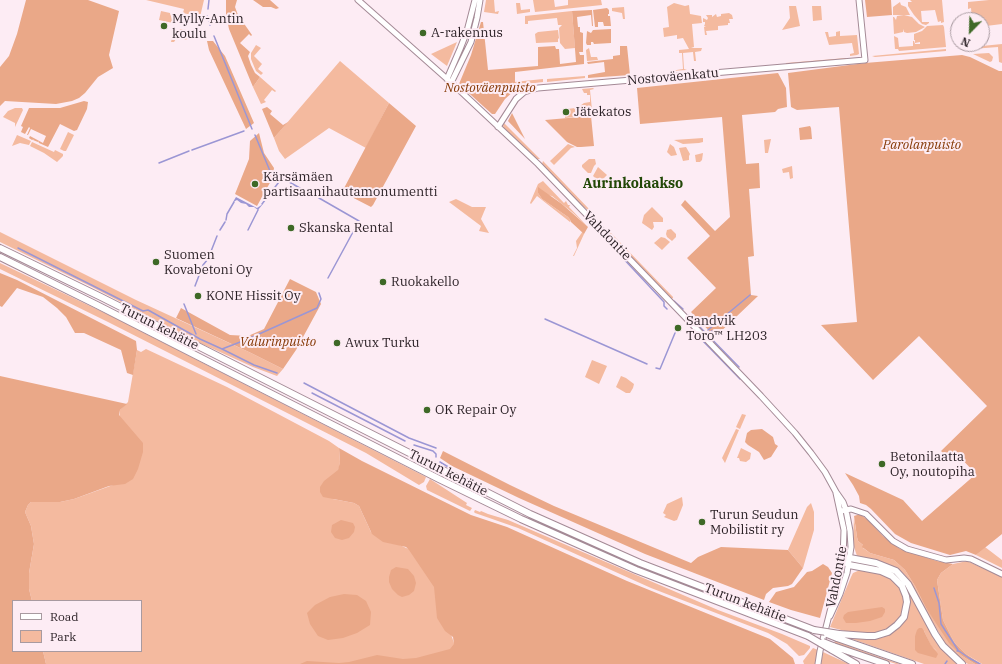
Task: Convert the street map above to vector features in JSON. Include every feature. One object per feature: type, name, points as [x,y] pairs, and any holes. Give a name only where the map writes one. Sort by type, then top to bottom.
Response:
[{"type":"highway","name":"Turun kehätie","points":[[0,248],[101,297],[530,514],[640,563],[811,629],[838,636]]},
{"type":"highway","name":"Turun kehätie","points":[[0,257],[521,519],[636,570],[806,636],[832,648]]},
{"type":"highway","points":[[838,636],[867,636],[884,634],[897,625],[904,617],[907,602],[904,591],[896,579],[892,576],[843,560]]},
{"type":"highway","points":[[849,562],[883,565],[896,571],[912,590],[943,646],[962,664]]},
{"type":"highway","points":[[838,636],[912,664]]},
{"type":"highway","points":[[832,648],[856,664]]},
{"type":"highway","points":[[832,648],[886,664]]},
{"type":"street","name":"Vahdontie","points":[[358,0],[451,83],[538,164],[787,424],[820,465],[842,500],[850,537],[849,562],[840,594],[830,616]]},
{"type":"street","points":[[446,79],[460,50],[475,0]]},
{"type":"street","points":[[451,83],[470,42],[477,18],[480,0]]},
{"type":"street","name":"Nostoväenkatu","points":[[498,127],[516,99],[524,92],[538,88],[865,60],[859,0]]},
{"type":"street","name":"Vahdontie","points":[[818,664],[843,560],[844,510]]},
{"type":"street","points":[[844,510],[855,510],[866,514],[889,538],[902,546],[946,560],[964,558],[971,559],[1002,574]]},
{"type":"green space","points":[[26,0],[88,0],[119,11],[109,55],[113,68],[98,77],[79,98],[56,104],[5,101],[0,106],[0,67],[9,56],[17,34]]},
{"type":"green space","points":[[146,0],[204,0],[200,17],[183,13],[184,9]]},
{"type":"green space","points":[[226,0],[237,0],[235,7],[238,15],[252,35],[251,36],[249,34],[240,43],[250,52],[248,56],[251,65],[255,73],[260,77],[253,87],[229,29],[226,15]]},
{"type":"green space","points":[[253,0],[270,0],[279,8],[263,7]]},
{"type":"green space","points":[[486,0],[494,0],[495,12],[499,11],[498,14],[484,12]]},
{"type":"green space","points":[[533,0],[554,0],[555,7],[568,5],[568,0],[601,0],[602,5],[535,12]]},
{"type":"green space","points":[[865,0],[891,0],[892,15],[867,17]]},
{"type":"green space","points":[[910,0],[942,0],[944,22],[938,22],[935,10],[921,11],[922,22],[929,22],[926,25],[922,24],[908,6],[908,2],[912,2]]},
{"type":"green space","points":[[1002,0],[1002,24],[990,26],[990,12],[971,12],[971,8],[968,9],[968,2]]},
{"type":"green space","points":[[900,2],[901,5],[906,7],[910,15],[893,15],[893,7]]},
{"type":"green space","points":[[516,3],[520,3],[521,10],[530,9],[530,12],[517,14]]},
{"type":"green space","points":[[674,3],[685,6],[689,5],[690,14],[701,16],[702,23],[692,24],[694,47],[691,48],[702,48],[701,51],[695,52],[696,61],[694,61],[693,52],[683,53],[684,69],[687,70],[670,71],[683,69],[682,53],[679,53],[679,50],[689,49],[683,38],[677,39],[677,35],[664,37],[663,28],[669,27],[667,7]]},
{"type":"green space","points":[[789,6],[796,6],[800,26],[782,30],[790,18]]},
{"type":"green space","points":[[812,6],[821,6],[822,20],[813,21]]},
{"type":"green space","points":[[624,7],[625,19],[623,19],[622,13],[612,11],[612,8]]},
{"type":"green space","points":[[607,8],[609,10],[608,16],[610,16],[611,26],[604,26],[603,22],[598,22],[598,27],[595,27],[593,10]]},
{"type":"green space","name":"Nostoväenpuisto","points":[[592,10],[593,26],[591,15],[577,17],[578,27],[580,27],[580,32],[583,33],[583,52],[579,52],[580,55],[584,55],[584,64],[515,72],[515,90],[505,99],[495,114],[492,114],[459,84],[471,55],[481,22],[483,22],[488,70],[538,66],[538,47],[555,46],[556,49],[559,49],[560,64],[576,62],[572,11]]},
{"type":"green space","points":[[161,11],[170,13],[173,23],[159,20]]},
{"type":"green space","points":[[572,11],[575,48],[565,49],[560,43],[559,28],[562,25],[558,25],[557,18],[528,21],[528,24],[525,24],[525,16]]},
{"type":"green space","points":[[729,13],[732,15],[733,19],[729,19],[730,23],[728,23],[728,25],[718,26],[718,30],[706,31],[707,35],[705,35],[704,27],[706,26],[704,26],[705,22],[703,22],[703,18],[707,20],[708,18],[706,15],[712,15],[712,17],[716,14],[717,17],[721,16],[721,14]]},
{"type":"green space","points":[[904,15],[912,17],[919,24],[925,27],[916,32],[907,33],[904,32],[904,29],[903,32],[894,34],[893,17],[896,20],[897,16]]},
{"type":"green space","points":[[943,25],[946,47],[899,51],[898,49],[895,49],[894,36],[898,38],[899,47],[913,46],[913,41],[915,44],[920,44],[920,42],[915,43],[914,34],[922,31],[927,26]]},
{"type":"green space","points":[[180,29],[193,31],[196,35],[185,40],[182,37],[176,39],[174,42],[171,42],[173,34]]},
{"type":"green space","points":[[611,29],[611,43],[594,44],[591,42],[591,45],[587,45],[587,31],[591,33],[593,30]]},
{"type":"green space","points":[[558,30],[558,42],[536,43],[535,34],[538,32]]},
{"type":"green space","points":[[840,31],[840,36],[857,35],[859,54],[850,56],[850,54],[854,53],[852,43],[829,45],[825,32],[828,32],[829,37],[836,36],[836,32]]},
{"type":"green space","points":[[207,41],[213,41],[225,56],[254,123],[246,129],[209,50]]},
{"type":"green space","points":[[457,42],[447,66],[431,54]]},
{"type":"green space","points":[[1002,44],[1002,63],[999,62],[998,47],[990,48],[990,45]]},
{"type":"green space","points":[[256,45],[261,48],[254,56],[262,64],[258,69],[263,73],[261,75],[256,71],[251,59],[251,53]]},
{"type":"green space","points":[[620,46],[627,46],[630,75],[588,78],[588,75],[605,72],[604,62],[588,64],[587,62],[613,59],[613,56],[620,55]]},
{"type":"green space","points":[[589,48],[591,57],[597,57],[598,60],[587,61],[586,50]]},
{"type":"green space","points":[[946,49],[946,51],[872,56]]},
{"type":"green space","points":[[989,53],[993,57],[992,61],[990,62],[973,54]]},
{"type":"green space","name":"Parolanpuisto","points":[[962,55],[1002,71],[1002,534],[976,555],[966,551],[950,555],[911,543],[895,534],[871,509],[860,503],[859,496],[845,473],[903,500],[922,521],[976,474],[954,451],[947,457],[941,451],[987,406],[919,336],[873,380],[821,325],[857,322],[839,107],[797,110],[791,107],[788,73],[865,63]]},
{"type":"green space","points":[[846,59],[786,64],[786,63]]},
{"type":"green space","points":[[340,61],[389,103],[366,148],[329,128],[285,159],[279,151],[274,138]]},
{"type":"green space","points":[[778,73],[786,88],[787,107],[778,109],[775,112],[742,115],[746,164],[759,163],[760,188],[749,189],[754,256],[748,257],[751,295],[758,296],[715,337],[691,312],[716,288],[687,258],[710,236],[681,205],[685,200],[715,231],[730,217],[722,117],[640,124],[637,88]]},
{"type":"green space","points":[[585,76],[585,78],[547,82],[547,79]]},
{"type":"green space","points":[[260,77],[276,91],[275,92],[272,90],[264,100],[266,102],[261,104],[253,87]]},
{"type":"green space","points":[[543,79],[543,82],[527,84],[515,90],[514,82]]},
{"type":"green space","points":[[582,89],[594,89],[590,90],[592,110],[589,109],[589,113],[587,114],[581,114],[578,112],[577,108],[584,103],[590,102],[590,95],[584,93]]},
{"type":"green space","points":[[84,101],[88,102],[87,109],[77,130],[74,131],[60,124],[48,147],[39,143],[38,141],[33,140],[34,139],[32,140],[29,138],[30,136],[43,143],[46,136],[31,129],[27,135],[30,128],[29,127],[25,134],[21,132],[23,127],[21,126],[29,108],[60,108]]},
{"type":"green space","points":[[389,103],[416,126],[371,207],[342,192]]},
{"type":"green space","points":[[267,107],[272,111],[270,114],[283,125],[288,122],[274,138],[262,109]]},
{"type":"green space","points":[[15,108],[22,108],[23,110],[15,127],[15,123],[3,117],[8,111]]},
{"type":"green space","points":[[575,108],[574,117],[565,118],[567,109]]},
{"type":"green space","points":[[512,113],[525,139],[508,121]]},
{"type":"green space","points":[[591,116],[594,146],[577,147],[567,142],[545,120]]},
{"type":"green space","points":[[504,123],[540,159],[537,159],[504,128]]},
{"type":"green space","points":[[810,126],[812,139],[800,140],[799,128]]},
{"type":"green space","points":[[68,132],[74,135],[66,151],[64,151],[60,149]]},
{"type":"green space","points":[[259,133],[264,153],[274,168],[272,179],[257,206],[235,194],[249,159],[250,141]]},
{"type":"green space","points":[[17,135],[31,141],[29,145],[20,143],[12,146]]},
{"type":"green space","points":[[703,138],[703,142],[699,143],[683,144],[674,140]]},
{"type":"green space","points":[[771,139],[768,153],[765,153],[764,140]]},
{"type":"green space","points":[[32,142],[54,152],[55,150],[63,154],[63,156],[57,162],[30,146]]},
{"type":"green space","points":[[568,144],[575,147],[571,148],[554,165],[550,161]]},
{"type":"green space","points":[[670,144],[674,147],[677,155],[671,156],[667,152]]},
{"type":"green space","points":[[686,147],[690,154],[689,160],[683,161],[679,148]]},
{"type":"green space","points":[[703,153],[702,160],[700,162],[696,162],[695,155]]},
{"type":"green space","points":[[589,159],[595,159],[596,164],[591,173],[588,173],[582,167],[582,165]]},
{"type":"green space","points":[[543,161],[589,209],[588,210],[580,204],[542,164]]},
{"type":"green space","points":[[792,166],[793,178],[790,179],[789,172],[783,173],[782,169]]},
{"type":"green space","points":[[598,167],[607,175],[604,178],[606,180],[602,184],[593,176]]},
{"type":"green space","points":[[543,181],[564,203],[566,201],[568,205],[570,205],[569,207],[588,227],[552,196],[538,193],[542,199],[568,217],[571,221],[570,222],[537,196],[531,204],[530,203],[538,184]]},
{"type":"green space","points":[[538,187],[562,204],[588,227],[584,234],[571,222],[568,217],[542,199],[538,193]]},
{"type":"green space","points":[[456,199],[472,207],[486,207],[481,219],[489,233],[479,231],[481,226],[449,202]]},
{"type":"green space","points":[[652,207],[663,218],[663,222],[653,222],[654,227],[652,230],[642,223],[644,215]]},
{"type":"green space","points":[[671,229],[676,234],[676,237],[672,241],[666,234],[667,230]]},
{"type":"green space","points":[[583,231],[584,234],[574,256],[573,256],[577,248],[576,241]]},
{"type":"green space","points":[[609,231],[673,298],[671,299],[607,233]]},
{"type":"green space","points":[[0,232],[136,300],[283,369],[277,376],[200,343],[92,287],[0,242]]},
{"type":"green space","points":[[661,237],[670,242],[662,250],[654,243]]},
{"type":"green space","points":[[0,263],[111,316],[426,477],[424,482],[419,485],[366,453],[0,269]]},
{"type":"green space","points":[[0,273],[17,280],[136,341],[137,350],[133,375],[127,373],[121,350],[84,333],[75,333],[66,317],[43,297],[17,288],[2,307],[0,306]]},
{"type":"green space","name":"Valurinpuisto","points":[[290,279],[316,292],[321,304],[296,350],[283,369],[176,318],[181,308],[230,335],[248,336],[264,329]]},
{"type":"green space","points":[[146,349],[227,387],[329,441],[339,448],[340,462],[333,499],[354,503],[359,506],[371,532],[424,556],[454,643],[468,664],[46,664],[43,652],[142,652],[142,600],[32,600],[29,589],[29,573],[34,544],[31,526],[25,512],[31,502],[60,502],[74,499],[113,485],[120,410],[128,402],[137,350],[141,352]]},
{"type":"green space","points":[[592,360],[607,366],[599,384],[585,377]]},
{"type":"green space","points":[[0,376],[127,404],[120,410],[119,415],[143,443],[143,452],[138,469],[133,479],[125,484],[109,486],[74,499],[60,502],[31,502],[28,505],[25,512],[31,526],[34,544],[29,573],[29,589],[32,600],[12,600],[12,652],[43,652],[46,664],[0,664]]},
{"type":"green space","points":[[621,376],[634,384],[630,393],[626,393],[616,387]]},
{"type":"green space","points":[[742,414],[746,415],[740,429],[736,427]]},
{"type":"green space","points":[[736,429],[739,430],[725,463],[722,458]]},
{"type":"green space","points":[[762,429],[773,437],[775,444],[778,446],[771,457],[764,460],[759,452],[745,442],[747,433],[751,430]]},
{"type":"green space","points":[[339,448],[471,515],[507,527],[627,581],[770,639],[793,658],[795,664],[300,664],[307,661],[339,663],[349,662],[377,655],[403,659],[416,658],[450,649],[454,644],[453,637],[445,631],[437,618],[434,587],[409,550],[406,547],[383,542],[372,534],[359,506],[354,503],[323,497],[320,492],[320,487],[324,481],[338,470],[340,462]]},
{"type":"green space","points":[[741,448],[751,453],[750,459],[746,462],[740,461],[739,458],[737,458]]},
{"type":"green space","points":[[443,451],[554,506],[691,563],[698,557],[721,547],[788,550],[803,568],[792,584],[773,588],[766,594],[764,600],[645,554],[519,498],[452,466],[440,458]]},
{"type":"green space","points":[[430,479],[467,503],[466,505],[472,508],[470,511],[427,490],[426,486]]},
{"type":"green space","points":[[682,497],[683,505],[677,520],[674,521],[664,517],[666,515],[663,513],[667,504]]},
{"type":"green space","points":[[811,503],[814,512],[814,530],[803,568],[788,550],[807,507]]},
{"type":"green space","points":[[475,510],[508,520],[718,610],[782,634],[810,646],[810,648],[804,655],[799,656],[787,644],[768,633],[651,588],[518,528],[475,513]]},
{"type":"green space","points":[[861,515],[868,520],[883,536],[900,549],[937,561],[953,564],[941,573],[937,580],[943,620],[954,642],[966,654],[981,664],[975,664],[962,656],[949,643],[926,608],[905,570],[894,560],[870,553],[862,547],[863,545],[858,541],[857,537],[854,516]]},
{"type":"green space","points":[[854,518],[858,541],[863,545],[863,548],[870,553],[894,560],[905,570],[926,608],[962,656],[975,664],[968,664],[961,660],[947,646],[909,580],[904,574],[897,568],[857,556],[853,540]]},
{"type":"green space","points":[[341,520],[353,523],[355,527],[354,532],[349,538],[342,540],[335,538],[331,532],[332,525]]},
{"type":"green space","points":[[985,547],[1002,560],[1002,568],[976,555]]},
{"type":"green space","points":[[967,561],[1002,577],[1002,664],[982,664],[966,654],[954,642],[943,620],[937,580],[941,573],[953,564]]},
{"type":"green space","points":[[858,563],[883,568],[894,573],[900,579],[897,577],[858,565]]},
{"type":"green space","points":[[823,564],[828,567],[832,573],[820,618],[769,602],[776,592],[794,587],[807,572],[812,571]]},
{"type":"green space","points":[[396,567],[408,569],[414,576],[416,583],[414,591],[409,595],[402,597],[392,589],[389,582],[389,577],[391,570]]},
{"type":"green space","points":[[860,570],[868,570],[887,576],[900,587],[904,602],[903,612],[898,621],[887,631],[876,634],[852,633],[830,627],[853,573]]},
{"type":"green space","points":[[900,579],[906,585],[941,647],[957,664],[924,664],[852,639],[875,639],[884,637],[899,628],[905,620],[904,586]],"holes":[[[924,631],[931,646],[937,651],[915,636]]]},
{"type":"green space","points":[[344,594],[357,595],[366,601],[371,612],[370,625],[357,633],[343,638],[328,640],[318,636],[310,624],[307,613],[315,605],[330,597]]},
{"type":"green space","points":[[882,607],[885,609],[885,612],[882,617],[870,621],[846,623],[843,618],[848,612]]},
{"type":"green space","points":[[919,628],[922,628],[931,645],[938,654],[936,658],[918,653],[915,650],[915,636]]},
{"type":"green space","points":[[835,641],[900,664],[896,664],[834,643]]},
{"type":"green space","points":[[813,648],[818,650],[815,664],[804,664],[803,661]]},
{"type":"green space","points":[[823,652],[838,659],[849,664],[821,664]]},
{"type":"shaded area","points":[[236,197],[257,208],[263,204],[258,210],[237,200],[233,202]]},
{"type":"waterway","points":[[208,9],[209,0]]},
{"type":"waterway","points":[[207,16],[210,25]]},
{"type":"waterway","points":[[214,36],[252,129]]},
{"type":"waterway","points":[[192,150],[244,131]]},
{"type":"waterway","points":[[255,135],[270,171],[312,195]]},
{"type":"waterway","points":[[159,163],[189,151]]},
{"type":"waterway","points":[[262,204],[282,178]]},
{"type":"waterway","points":[[319,198],[359,221],[328,278]]},
{"type":"waterway","points":[[226,220],[227,214],[234,202]]},
{"type":"waterway","points":[[248,230],[258,210]]},
{"type":"waterway","points":[[220,230],[225,222]]},
{"type":"waterway","points":[[195,286],[217,236]]},
{"type":"waterway","points":[[18,248],[143,311],[148,310],[200,339],[222,349]]},
{"type":"waterway","points":[[620,255],[664,302],[664,306],[667,309]]},
{"type":"waterway","points":[[277,373],[254,365],[222,349],[317,308],[321,299],[319,293]]},
{"type":"waterway","points":[[708,330],[750,295]]},
{"type":"waterway","points":[[674,301],[683,309]]},
{"type":"waterway","points":[[184,304],[196,334]]},
{"type":"waterway","points":[[688,315],[693,320]]},
{"type":"waterway","points":[[545,319],[647,364]]},
{"type":"waterway","points":[[721,320],[730,322]]},
{"type":"waterway","points":[[695,322],[739,367]]},
{"type":"waterway","points":[[710,332],[712,331],[715,334],[718,333]]},
{"type":"waterway","points":[[656,368],[660,369],[675,333]]},
{"type":"waterway","points":[[702,340],[740,379]]},
{"type":"waterway","points":[[304,383],[409,438],[436,448]]},
{"type":"waterway","points":[[312,393],[405,441]]},
{"type":"waterway","points":[[414,445],[433,451],[436,454],[436,457]]},
{"type":"waterway","points":[[440,462],[450,468]]},
{"type":"waterway","points":[[934,588],[939,603],[941,624],[958,650]]},
{"type":"waterway","points":[[957,651],[980,664]]},
{"type":"place","name":"Mylly-Antin koulu","points":[[164,26]]},
{"type":"place","name":"A-rakennus","points":[[423,33]]},
{"type":"place","name":"Jätekatos","points":[[566,112]]},
{"type":"place","name":"Kärsämäen partisaanihautamonumentti","points":[[255,184]]},
{"type":"place","name":"Skanska Rental","points":[[291,228]]},
{"type":"place","name":"Suomen Kovabetoni Oy","points":[[156,262]]},
{"type":"place","name":"Ruokakello","points":[[383,282]]},
{"type":"place","name":"KONE Hissit Oy","points":[[198,296]]},
{"type":"place","name":"Sandvik Toro™ LH203","points":[[678,328]]},
{"type":"place","name":"Awux Turku","points":[[337,343]]},
{"type":"place","name":"OK Repair Oy","points":[[427,410]]},
{"type":"place","name":"Betonilaatta Oy, noutopiha","points":[[882,464]]},
{"type":"place","name":"Turun Seudun Mobilistit ry","points":[[702,522]]},
{"type":"district","name":"Aurinkolaakso","points":[[633,184]]}]
